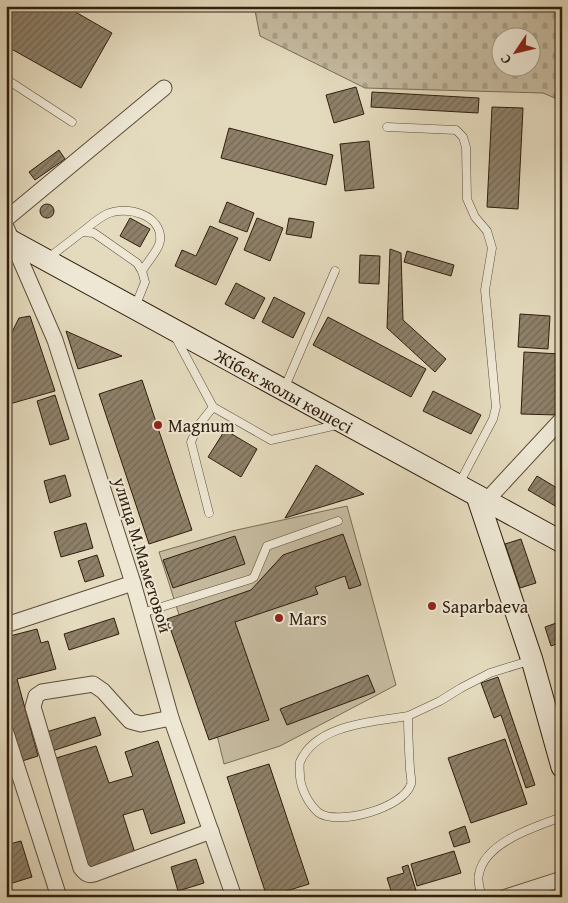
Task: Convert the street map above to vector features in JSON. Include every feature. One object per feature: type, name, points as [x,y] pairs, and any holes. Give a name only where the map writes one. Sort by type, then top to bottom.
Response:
[{"type":"main road","name":"Жібек жолы көшесі","points":[[8,238],[172,330],[562,542]]},
{"type":"main road","points":[[482,498],[532,660],[562,767]]},
{"type":"street","points":[[6,219],[164,88]]},
{"type":"street","name":"улица М.Маметовой","points":[[8,238],[55,340],[133,583],[171,718],[234,897]]},
{"type":"street","points":[[482,498],[562,419]]},
{"type":"street","points":[[6,624],[133,583]]},
{"type":"street","points":[[171,718],[141,724],[130,720],[103,691],[92,684],[42,692],[34,701],[33,707],[78,859],[85,873],[94,874],[211,832]]},
{"type":"street","points":[[6,733],[59,897]]},
{"type":"street","points":[[506,897],[562,879]]},
{"type":"lane","points":[[6,79],[72,122]]},
{"type":"lane","points":[[387,127],[456,130],[464,137],[466,147],[467,199],[475,217],[486,231],[492,248],[485,290],[496,407],[493,419],[458,486]]},
{"type":"lane","points":[[45,260],[107,214],[122,210],[133,210],[154,222],[160,231],[160,243],[142,270]]},
{"type":"lane","points":[[82,232],[94,233],[136,262],[142,270],[145,282],[134,308]]},
{"type":"lane","points":[[284,390],[335,271]]},
{"type":"lane","points":[[172,330],[213,407],[271,440],[344,424]]},
{"type":"lane","points":[[209,513],[191,442],[198,426],[213,407]]},
{"type":"lane","points":[[142,613],[254,577],[267,546],[338,520]]},
{"type":"lane","points":[[408,716],[411,785],[403,796],[388,806],[356,816],[334,818],[320,814],[311,804],[301,785],[300,763],[308,750],[321,737],[340,728],[408,716],[440,701],[490,673],[532,660]]},
{"type":"lane","points":[[482,897],[478,876],[481,865],[493,850],[519,835],[562,817]]},
{"type":"green space","points":[[254,6],[562,6],[562,101],[543,93],[365,88],[260,36]]},
{"type":"green space","name":"Mars","points":[[347,506],[396,685],[280,746],[224,764],[216,731],[159,552],[232,531]]},
{"type":"building","points":[[9,6],[65,6],[112,33],[81,88],[6,46],[6,11]]},
{"type":"building","points":[[356,87],[364,114],[334,123],[326,95]]},
{"type":"building","points":[[372,92],[479,98],[478,113],[371,107]]},
{"type":"building","points":[[492,107],[523,108],[518,209],[487,207]]},
{"type":"building","points":[[229,128],[333,155],[326,185],[221,158]]},
{"type":"building","points":[[369,141],[374,188],[345,191],[340,144]]},
{"type":"building","points":[[59,150],[65,159],[35,180],[29,172]]},
{"type":"building","points":[[227,202],[254,213],[247,232],[219,222]]},
{"type":"building","points":[[44,204],[50,204],[54,211],[50,218],[44,218],[40,214],[40,208]]},
{"type":"building","points":[[130,218],[150,229],[140,247],[120,236]]},
{"type":"building","points":[[257,218],[283,228],[270,261],[244,250]]},
{"type":"building","points":[[289,218],[314,222],[311,238],[286,234]]},
{"type":"building","points":[[210,226],[238,238],[216,285],[175,266],[182,250],[196,256]]},
{"type":"building","points":[[390,249],[401,253],[403,320],[446,359],[435,372],[387,328]]},
{"type":"building","points":[[407,251],[454,265],[451,276],[404,262]]},
{"type":"building","points":[[360,255],[380,256],[379,284],[359,283]]},
{"type":"building","points":[[236,283],[265,298],[254,319],[225,304]]},
{"type":"building","points":[[274,297],[305,313],[293,338],[262,322]]},
{"type":"building","points":[[520,314],[550,316],[548,349],[518,347]]},
{"type":"building","points":[[30,316],[55,391],[6,405],[6,344],[19,318]]},
{"type":"building","points":[[328,317],[426,369],[411,397],[313,345]]},
{"type":"building","points":[[66,331],[122,356],[78,369]]},
{"type":"building","points":[[524,352],[560,354],[558,415],[521,414]]},
{"type":"building","points":[[142,380],[192,530],[149,544],[99,394]]},
{"type":"building","points":[[433,391],[481,415],[471,434],[423,411]]},
{"type":"building","points":[[55,395],[69,439],[50,445],[37,401]]},
{"type":"building","points":[[225,430],[257,449],[241,477],[208,457]]},
{"type":"building","points":[[316,465],[364,494],[285,518]]},
{"type":"building","points":[[65,475],[71,496],[50,503],[44,481]]},
{"type":"building","points":[[537,476],[562,491],[562,510],[528,490]]},
{"type":"building","points":[[86,523],[93,548],[61,557],[54,532]]},
{"type":"building","points":[[343,534],[361,585],[349,589],[345,576],[315,587],[318,594],[235,622],[269,720],[209,740],[167,619],[251,590],[283,555]]},
{"type":"building","points":[[235,536],[245,564],[173,588],[163,560]]},
{"type":"building","points":[[521,539],[536,583],[520,588],[505,544]]},
{"type":"building","points":[[97,555],[104,576],[85,582],[78,561]]},
{"type":"building","points":[[114,618],[119,634],[69,650],[64,634]]},
{"type":"building","points":[[562,621],[562,642],[551,646],[545,627]]},
{"type":"building","points":[[37,629],[41,643],[48,641],[56,669],[17,679],[38,756],[19,762],[6,715],[6,637]]},
{"type":"building","points":[[368,675],[375,692],[287,725],[280,709]]},
{"type":"building","points":[[498,677],[535,785],[526,788],[501,715],[494,718],[481,683]]},
{"type":"building","points":[[95,717],[101,735],[49,752],[43,733]]},
{"type":"building","points":[[505,739],[527,804],[471,823],[448,758]]},
{"type":"building","points":[[158,741],[185,823],[151,834],[143,809],[123,815],[135,853],[88,869],[53,759],[96,746],[109,783],[133,776],[125,752]]},
{"type":"building","points":[[269,764],[309,884],[267,897],[227,777]]},
{"type":"building","points":[[465,826],[470,842],[454,847],[449,832]]},
{"type":"building","points":[[21,841],[32,877],[6,885],[6,845]]},
{"type":"building","points":[[454,851],[461,873],[417,886],[411,864]]},
{"type":"building","points":[[196,859],[204,883],[178,891],[171,867]]},
{"type":"building","points":[[408,865],[418,897],[393,897],[387,878],[404,873],[402,867]]},
{"type":"place","name":"Magnum","points":[[158,425]]},
{"type":"place","name":"Saparbaeva","points":[[432,606]]},
{"type":"place","name":"Mars","points":[[279,618]]}]
